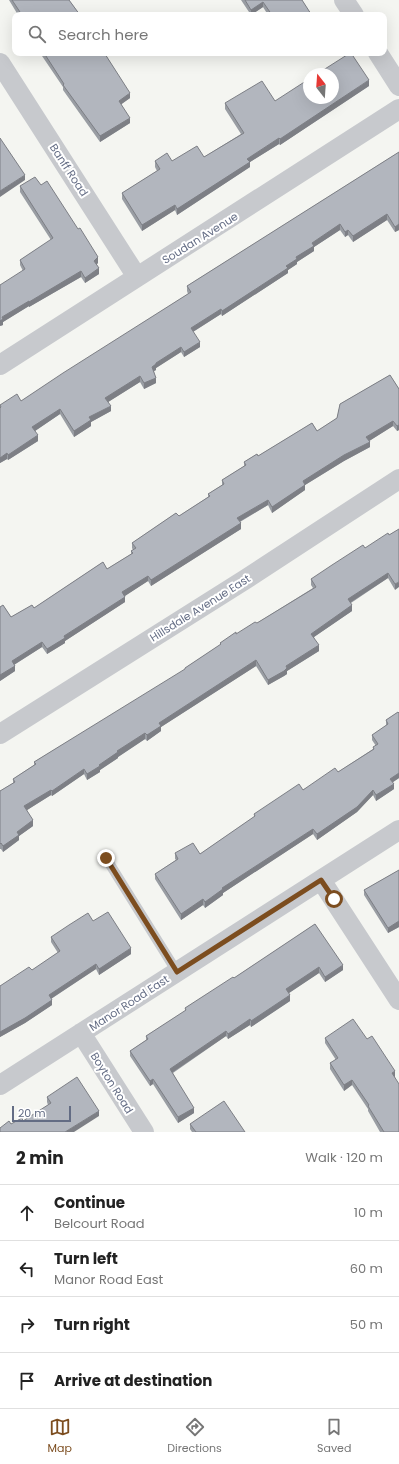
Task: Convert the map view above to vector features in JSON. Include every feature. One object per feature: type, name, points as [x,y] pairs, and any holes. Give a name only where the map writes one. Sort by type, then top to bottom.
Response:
[{"type":"street","points":[[344,0],[352,12]]},
{"type":"street","points":[[380,56],[399,86]]},
{"type":"street","name":"Banff Road","points":[[0,63],[137,277]]},
{"type":"street","name":"Soudan Avenue","points":[[0,365],[399,109]]},
{"type":"street","name":"Hillsdale Avenue East","points":[[0,734],[399,479]]},
{"type":"street","name":"Manor Road East","points":[[0,1085],[399,830]]},
{"type":"street","points":[[321,880],[399,1000]]},
{"type":"street","name":"Boyton Road","points":[[81,1033],[144,1132]]},
{"type":"lane","points":[[106,858],[177,972]]},
{"type":"building","points":[[12,0],[69,0],[78,12],[20,12]]},
{"type":"building","points":[[245,0],[302,0],[310,12],[270,12],[263,2],[251,10]]},
{"type":"building","points":[[46,56],[106,56],[130,93],[119,101],[130,118],[100,136],[63,85],[64,84]]},
{"type":"building","points":[[345,56],[353,56],[369,80],[339,100],[339,68],[326,68]]},
{"type":"building","points":[[262,81],[275,101],[303,83],[303,104],[333,104],[247,159],[250,162],[177,209],[175,205],[142,225],[122,193],[160,169],[155,161],[167,153],[172,161],[197,146],[204,157],[244,133],[225,103]]},
{"type":"building","points":[[0,138],[25,175],[0,191]]},
{"type":"building","points":[[399,152],[399,224],[395,227],[387,214],[353,236],[348,230],[345,232],[340,224],[312,243],[314,246],[296,257],[297,259],[286,266],[288,268],[222,311],[221,309],[191,328],[200,342],[184,352],[181,347],[156,363],[152,367],[156,378],[144,383],[140,376],[105,398],[111,406],[89,417],[91,420],[74,431],[60,409],[32,427],[38,435],[8,455],[7,453],[0,458],[0,405],[17,394],[21,401],[191,292],[187,286]]},
{"type":"building","points":[[35,177],[41,185],[47,181],[78,229],[80,228],[98,257],[94,261],[99,268],[85,278],[81,271],[2,317],[3,319],[0,321],[0,285],[25,269],[20,260],[53,238],[20,186]]},
{"type":"building","points":[[390,375],[399,389],[399,425],[397,426],[393,421],[366,437],[370,442],[344,455],[303,481],[305,485],[272,507],[268,500],[237,518],[241,523],[151,580],[148,576],[122,592],[125,597],[64,636],[65,638],[47,649],[42,642],[12,661],[15,666],[0,675],[0,607],[3,605],[11,617],[32,605],[34,608],[103,562],[107,569],[133,553],[131,551],[136,548],[132,543],[176,513],[179,516],[210,496],[208,494],[224,484],[222,480],[246,465],[244,462],[257,454],[258,456],[312,423],[317,431],[337,418],[340,404]]},
{"type":"building","points":[[399,529],[399,582],[395,584],[388,573],[348,599],[352,605],[311,634],[319,645],[286,666],[287,668],[284,671],[268,680],[256,660],[159,723],[161,726],[147,735],[145,733],[117,751],[118,752],[99,765],[100,766],[87,774],[84,769],[52,791],[51,790],[24,806],[33,820],[17,832],[19,835],[3,846],[1,843],[0,844],[0,791],[15,782],[13,779],[36,764],[34,762],[185,669],[236,632],[236,634],[255,622],[257,623],[316,587],[311,579],[363,545],[365,548],[388,533],[389,535]]},
{"type":"building","points":[[398,712],[399,773],[390,779],[394,784],[376,795],[373,790],[357,807],[317,834],[313,829],[222,888],[223,889],[205,902],[203,899],[181,914],[155,874],[178,859],[175,853],[193,843],[200,854],[255,816],[254,814],[299,784],[303,790],[335,768],[338,772],[374,749],[373,747],[378,744],[372,735],[388,724],[386,720]]},
{"type":"building","points":[[399,870],[399,921],[388,928],[364,890]]},
{"type":"building","points":[[108,912],[131,948],[99,969],[96,964],[49,995],[52,1000],[0,1032],[0,986],[29,967],[32,970],[60,951],[51,937],[88,913],[93,921]]},
{"type":"building","points":[[315,924],[343,965],[325,977],[319,967],[286,989],[290,995],[251,1021],[250,1019],[228,1034],[226,1031],[170,1069],[194,1108],[178,1117],[153,1079],[150,1081],[130,1051],[148,1039],[146,1036],[186,1010],[185,1008],[233,977],[234,978]]},
{"type":"building","points":[[353,1019],[367,1039],[372,1036],[395,1071],[392,1073],[399,1084],[399,1132],[384,1132],[368,1106],[369,1105],[352,1080],[344,1085],[330,1063],[338,1058],[325,1038]]},
{"type":"building","points":[[77,1077],[99,1111],[65,1132],[0,1132],[0,1128],[9,1121],[11,1124],[22,1118],[23,1121],[51,1103],[47,1097]]},
{"type":"building","points":[[224,1101],[245,1132],[196,1132],[190,1124]]},
{"type":"route","points":[[106,858],[177,972],[321,880],[334,899]]}]
